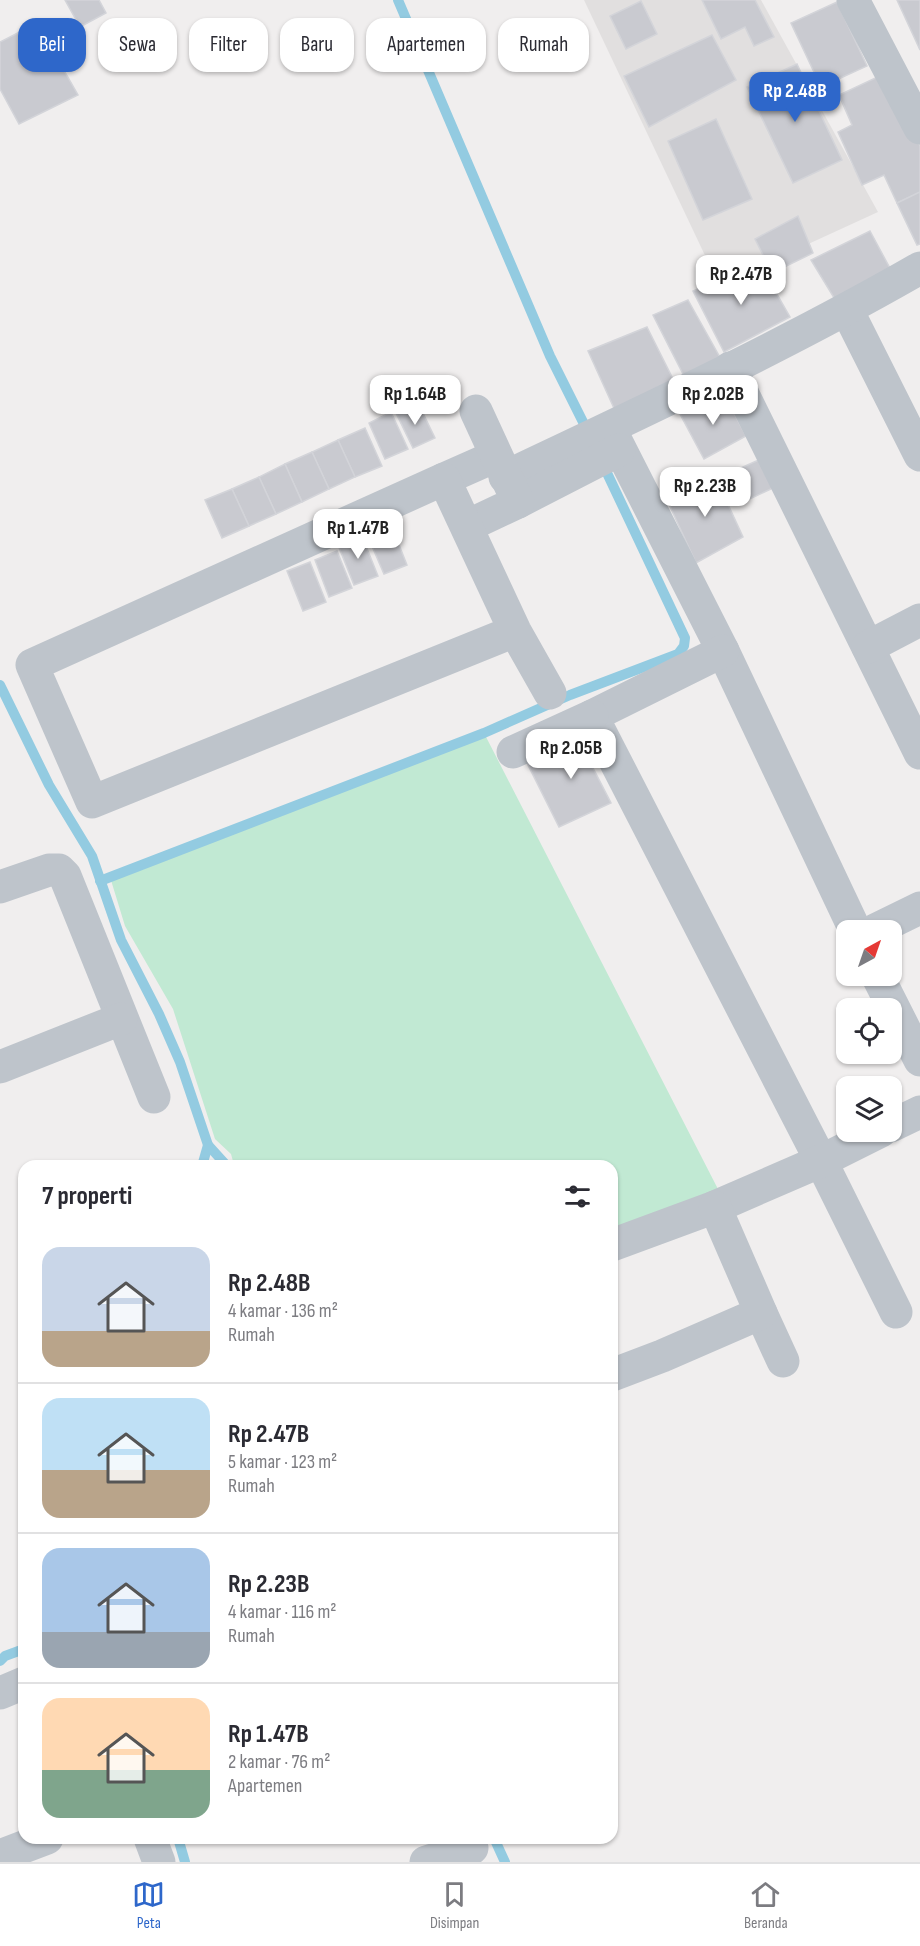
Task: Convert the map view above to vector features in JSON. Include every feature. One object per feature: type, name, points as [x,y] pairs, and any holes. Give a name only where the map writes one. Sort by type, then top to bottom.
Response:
[{"type":"street","points":[[853,0],[920,128]]},
{"type":"street","points":[[516,631],[92,802],[32,665],[444,479],[506,478],[615,439],[730,368],[847,310],[920,268]]},
{"type":"street","points":[[847,310],[920,455]]},
{"type":"street","points":[[730,368],[920,753]]},
{"type":"street","points":[[476,411],[506,478]]},
{"type":"street","points":[[615,439],[723,651],[850,920]]},
{"type":"street","points":[[466,525],[506,478]]},
{"type":"street","points":[[444,479],[516,631],[550,693]]},
{"type":"street","points":[[868,647],[920,620]]},
{"type":"street","points":[[513,752],[723,651]]},
{"type":"street","points":[[592,716],[896,1312]]},
{"type":"street","points":[[0,887],[49,870],[59,870],[65,876],[154,1097]]},
{"type":"street","points":[[895,920],[920,908]]},
{"type":"street","points":[[883,986],[920,1060]]},
{"type":"street","points":[[0,1067],[122,1019]]},
{"type":"street","points":[[902,1121],[920,1112]]},
{"type":"street","points":[[618,1243],[715,1207],[859,1142]]},
{"type":"street","points":[[715,1207],[783,1361]]},
{"type":"street","points":[[618,1373],[761,1313]]},
{"type":"street","points":[[0,1693],[18,1686]]},
{"type":"street","points":[[0,1856],[31,1844]]},
{"type":"street","points":[[152,1844],[159,1862]]},
{"type":"street","points":[[426,1862],[472,1848]]},
{"type":"shaded area","points":[[584,0],[761,0],[878,212],[719,285]]},
{"type":"green space","points":[[484,733],[720,1193],[618,1230],[618,1160],[233,1160],[231,1154],[215,1139],[173,1009],[125,926],[110,877]]},
{"type":"building","points":[[65,0],[99,0],[106,13],[86,24],[86,18],[75,18]]},
{"type":"building","points":[[702,0],[755,0],[774,37],[754,46],[745,27],[721,39]]},
{"type":"building","points":[[897,0],[920,0],[920,50]]},
{"type":"building","points":[[641,1],[657,34],[626,49],[610,16]]},
{"type":"building","points":[[837,2],[867,66],[821,87],[791,23]]},
{"type":"building","points":[[18,33],[18,72],[65,72],[78,95],[19,124],[0,89],[0,42]]},
{"type":"building","points":[[712,35],[736,80],[649,127],[624,76]]},
{"type":"building","points":[[797,64],[842,160],[793,183],[747,87]]},
{"type":"building","points":[[886,73],[920,146],[920,192],[897,203],[884,175],[862,185],[838,132],[852,125],[839,95]]},
{"type":"building","points":[[716,119],[752,199],[703,220],[668,141]]},
{"type":"building","points":[[920,192],[920,244],[917,245],[897,203]]},
{"type":"building","points":[[798,216],[813,253],[772,273],[755,239]]},
{"type":"building","points":[[870,231],[892,272],[836,301],[811,260]]},
{"type":"building","points":[[758,261],[790,317],[724,352],[693,291]]},
{"type":"building","points":[[688,300],[722,361],[686,380],[653,315]]},
{"type":"building","points":[[647,327],[678,389],[618,417],[588,351]]},
{"type":"building","points":[[723,393],[746,436],[704,459],[680,414]]},
{"type":"building","points":[[418,403],[435,438],[413,448],[396,413]]},
{"type":"building","points":[[391,412],[408,449],[385,459],[369,423]]},
{"type":"building","points":[[365,428],[382,466],[355,477],[338,440]]},
{"type":"building","points":[[338,440],[355,477],[329,489],[312,452]]},
{"type":"building","points":[[312,452],[329,489],[302,502],[285,464]]},
{"type":"building","points":[[770,455],[786,482],[741,503],[727,474]]},
{"type":"building","points":[[285,464],[302,502],[276,514],[259,477]]},
{"type":"building","points":[[714,474],[743,537],[696,563],[667,500]]},
{"type":"building","points":[[259,477],[276,514],[249,526],[232,489]]},
{"type":"building","points":[[232,489],[249,526],[222,538],[205,500]]},
{"type":"building","points":[[392,527],[407,565],[384,574],[368,537]]},
{"type":"building","points":[[362,536],[378,576],[354,585],[338,545]]},
{"type":"building","points":[[337,551],[352,588],[329,597],[315,560]]},
{"type":"building","points":[[310,562],[326,602],[303,611],[287,571]]},
{"type":"building","points":[[592,733],[603,757],[591,764],[611,803],[559,827],[527,763]]},
{"type":"waterway","points":[[398,0],[550,356],[586,428]]},
{"type":"waterway","points":[[100,881],[484,733],[570,695],[678,654],[684,646],[685,638],[607,473]]},
{"type":"waterway","points":[[0,685],[49,785],[92,856],[121,940],[159,1014],[180,1062],[208,1145],[222,1160]]},
{"type":"waterway","points":[[204,1160],[208,1145]]},
{"type":"waterway","points":[[0,1661],[5,1656],[18,1651]]},
{"type":"waterway","points":[[180,1844],[185,1862]]},
{"type":"waterway","points":[[497,1844],[505,1862]]}]
